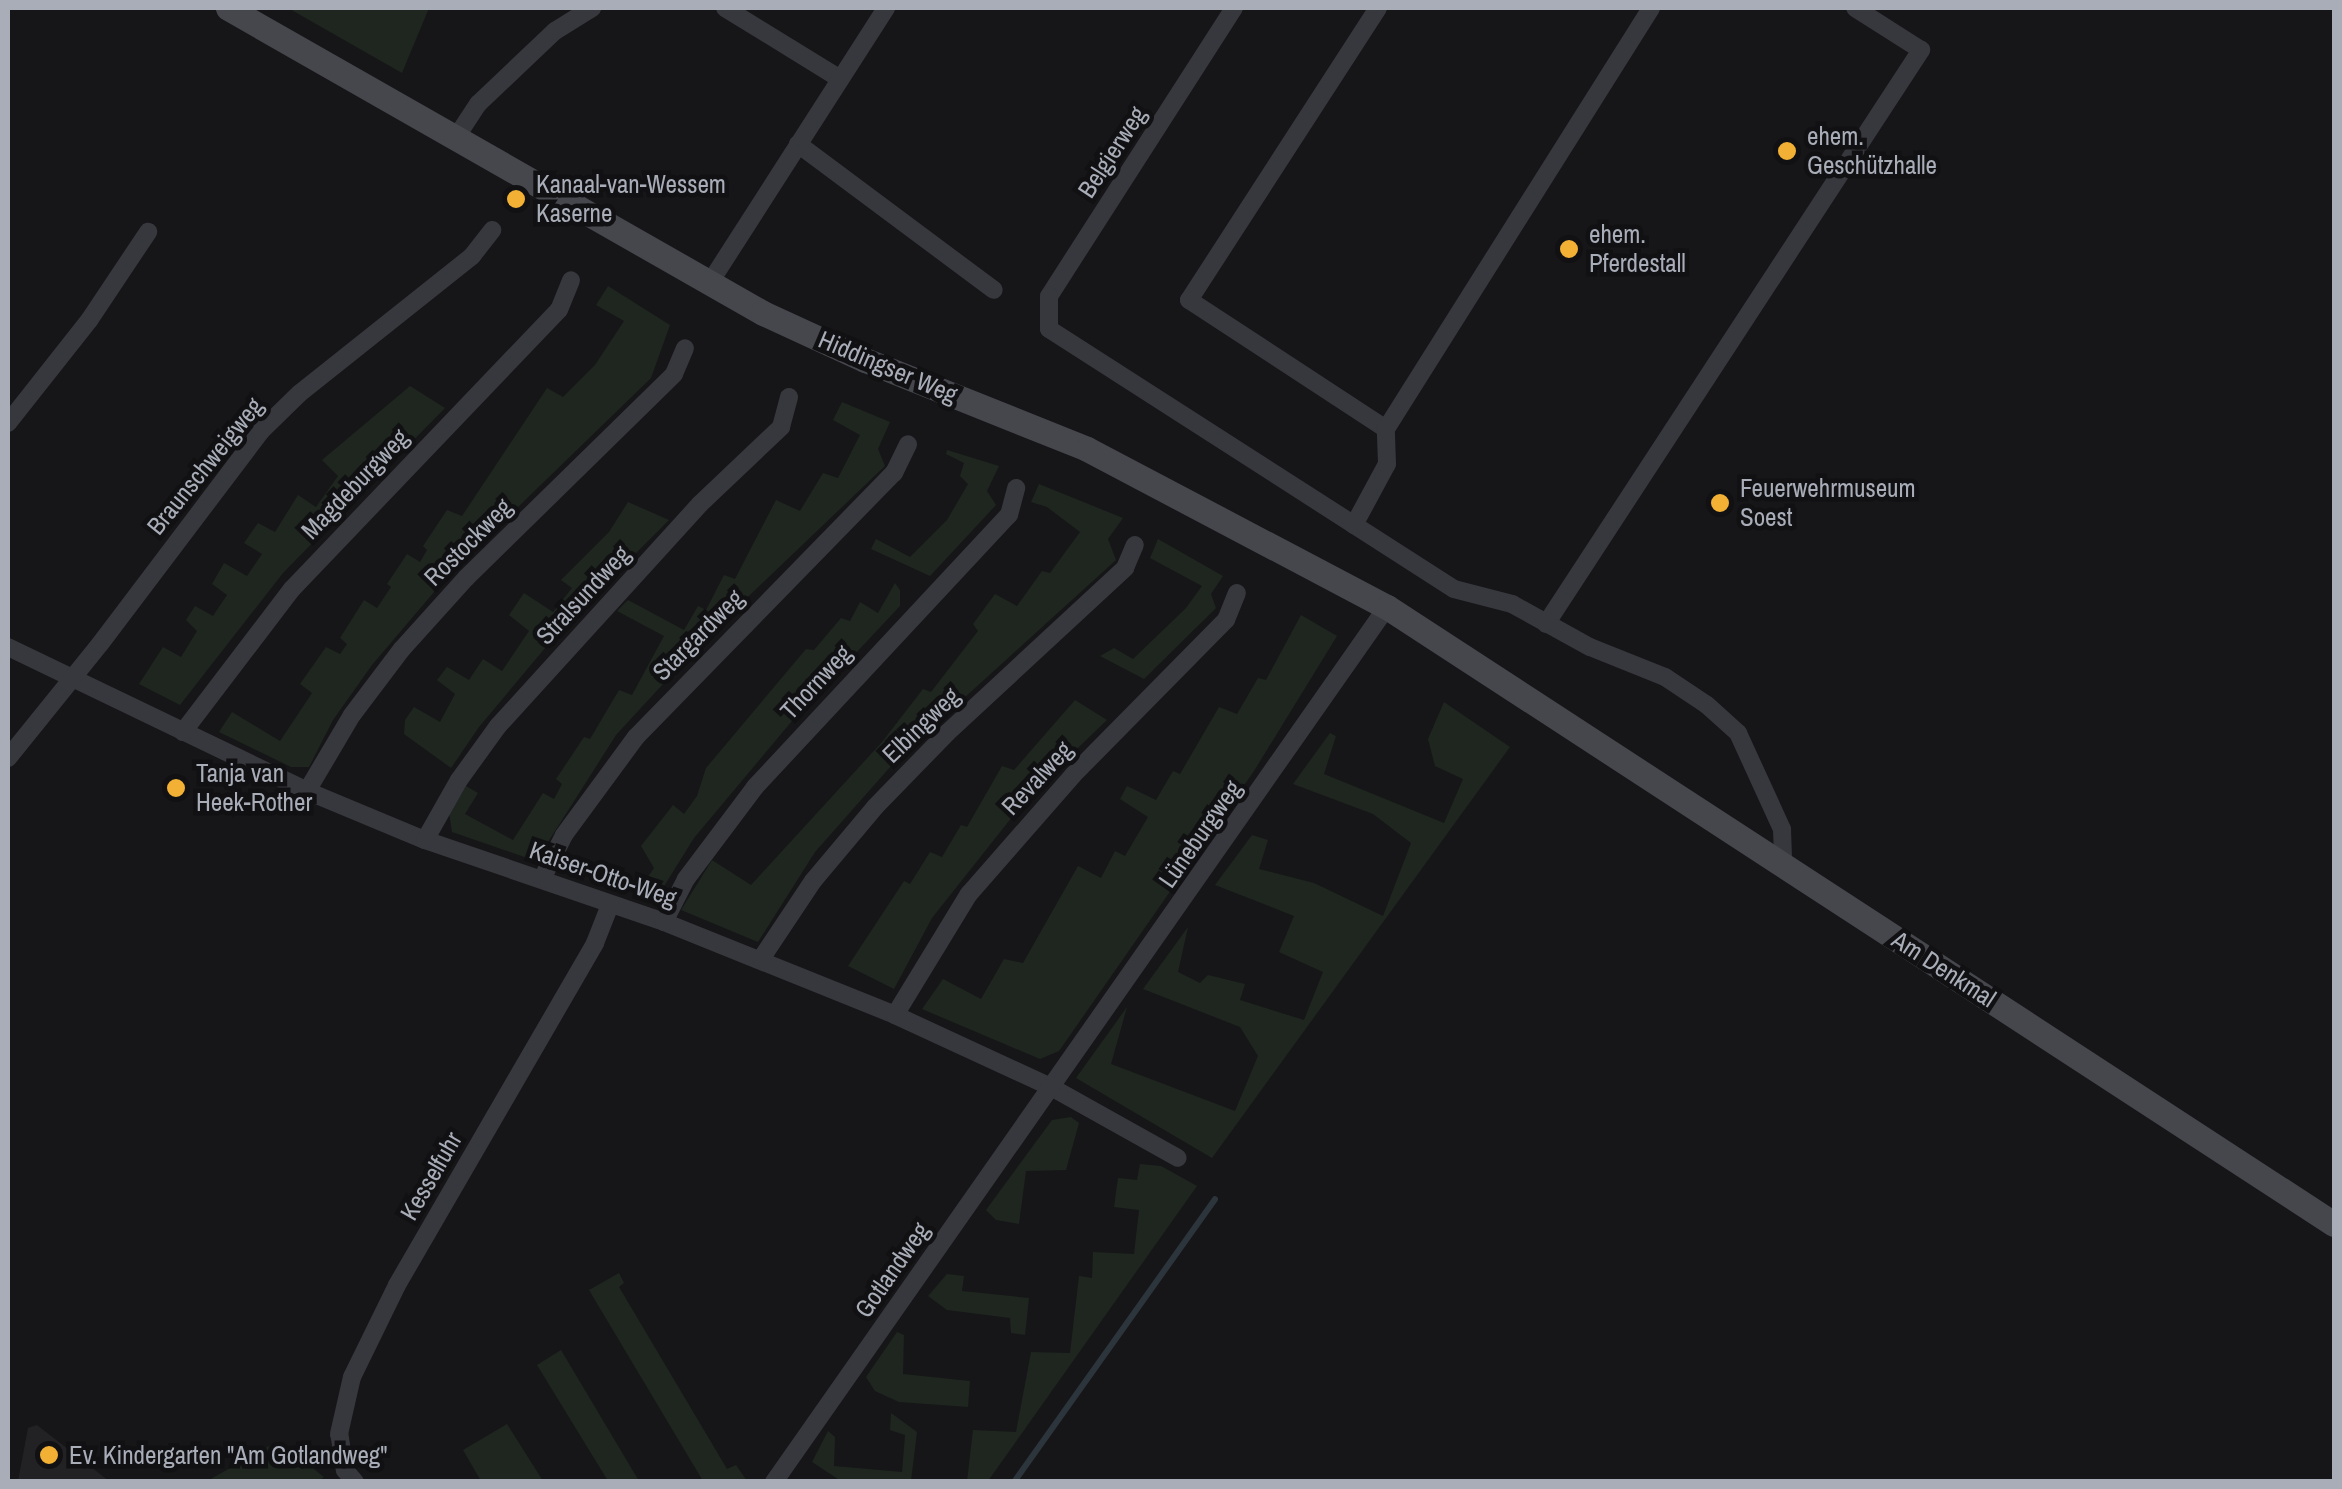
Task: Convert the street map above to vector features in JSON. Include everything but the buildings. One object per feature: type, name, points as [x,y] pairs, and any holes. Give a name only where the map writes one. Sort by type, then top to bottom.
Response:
[{"type":"main road","name":"Hiddingser Weg","points":[[228,8],[709,284],[865,360],[1087,449],[1386,607],[1554,713]]},
{"type":"main road","name":"Am Denkmal","points":[[1554,713],[2334,1224]]},
{"type":"street","points":[[455,139],[478,104],[555,31],[592,8]]},
{"type":"street","points":[[724,8],[839,78]]},
{"type":"street","points":[[709,284],[886,8]]},
{"type":"street","name":"Belgierweg","points":[[1234,8],[1049,296],[1049,329],[1354,525]]},
{"type":"street","points":[[1378,8],[1188,300],[1386,429]]},
{"type":"street","points":[[1651,8],[1386,429],[1387,464],[1354,525],[1454,589],[1512,604],[1546,624],[1665,677],[1738,734],[1782,829],[1784,864]]},
{"type":"street","points":[[1546,624],[1921,50],[1855,8]]},
{"type":"street","points":[[798,144],[994,290]]},
{"type":"street","name":"Braunschweigweg","points":[[72,680],[270,422],[459,267],[492,230]]},
{"type":"street","points":[[8,423],[90,319],[148,232]]},
{"type":"street","name":"Magdeburgweg","points":[[183,732],[314,564],[559,310],[571,280]]},
{"type":"street","name":"Rostockweg","points":[[307,792],[352,714],[402,649],[466,578],[674,374],[685,348]]},
{"type":"street","name":"Stralsundweg","points":[[425,840],[459,780],[498,726],[700,504],[781,427],[789,397]]},
{"type":"street","name":"Stargardweg","points":[[542,878],[564,835],[636,736],[894,473],[908,444]]},
{"type":"street","name":"Thornweg","points":[[664,922],[686,879],[755,787],[1009,515],[1016,488]]},
{"type":"street","name":"Elbingweg","points":[[761,959],[813,881],[874,807],[947,733],[1124,568],[1136,544]]},
{"type":"street","name":"Revalweg","points":[[895,1015],[969,894],[1073,774],[1226,620],[1237,593]]},
{"type":"street","name":"Lüneburgweg","points":[[1050,1087],[1386,607]]},
{"type":"street","name":"Kaiser-Otto-Weg","points":[[8,646],[307,792],[425,840],[664,922],[895,1015],[1050,1087],[1178,1158]]},
{"type":"street","points":[[8,758],[72,680]]},
{"type":"street","name":"Kesselfuhr","points":[[355,1482],[346,1470],[340,1434],[352,1377],[397,1286],[594,943],[610,906]]},
{"type":"street","name":"Gotlandweg","points":[[774,1482],[1050,1087]]},
{"type":"shaded area","points":[[288,8],[429,8],[402,73]]},
{"type":"shaded area","points":[[608,286],[670,325],[651,378],[451,572],[372,665],[333,720],[309,767],[291,767],[219,732],[232,712],[280,741],[312,693],[300,684],[326,647],[340,654],[347,644],[340,638],[364,600],[377,608],[407,554],[420,562],[427,550],[423,546],[447,510],[462,516],[547,388],[563,397],[595,365],[624,321],[596,305]]},
{"type":"shaded area","points":[[410,386],[445,408],[283,573],[180,705],[139,684],[163,647],[181,657],[197,631],[186,620],[195,606],[213,616],[227,595],[212,584],[224,563],[247,576],[262,554],[244,543],[258,523],[275,532],[298,495],[316,507],[338,476],[322,460]]},
{"type":"shaded area","points":[[842,402],[890,422],[878,449],[885,466],[710,633],[616,735],[536,861],[452,832],[449,813],[466,786],[478,793],[465,814],[513,840],[543,793],[554,799],[562,784],[556,779],[584,737],[590,739],[619,690],[632,695],[664,636],[617,611],[628,600],[684,630],[698,606],[706,610],[724,575],[735,579],[776,500],[800,511],[823,473],[838,478],[860,435],[833,420]]},
{"type":"shaded area","points":[[947,450],[999,466],[987,491],[996,505],[930,576],[871,549],[876,539],[910,557],[947,520],[968,484],[960,476],[964,463],[946,454]]},
{"type":"shaded area","points":[[1039,484],[1123,518],[1108,539],[1116,560],[899,757],[815,852],[758,942],[681,910],[712,860],[751,885],[882,742],[923,689],[931,692],[978,631],[973,624],[995,594],[1017,606],[1042,571],[1050,573],[1080,532],[1047,507],[1031,502]]},
{"type":"shaded area","points":[[628,502],[669,520],[566,623],[479,727],[451,768],[404,734],[405,720],[414,707],[440,722],[455,694],[437,680],[447,667],[469,680],[483,659],[502,671],[529,631],[509,615],[524,593],[553,612],[572,588],[561,580],[609,532]]},
{"type":"shaded area","points":[[1158,539],[1223,576],[1211,594],[1216,608],[1144,679],[1100,656],[1114,648],[1133,659],[1186,608],[1202,586],[1150,558]]},
{"type":"shaded area","points":[[895,583],[900,590],[900,606],[792,721],[694,838],[656,899],[636,894],[654,868],[641,846],[673,805],[684,814],[697,796],[706,768],[806,649],[814,650],[841,618],[850,621],[860,602],[878,613]]},
{"type":"shaded area","points":[[1301,615],[1337,636],[1254,771],[1059,1051],[1040,1059],[922,1009],[943,979],[981,999],[1004,959],[1023,963],[1078,866],[1101,878],[1115,851],[1125,856],[1148,817],[1120,799],[1127,786],[1156,800],[1173,771],[1180,774],[1219,707],[1237,714],[1258,678],[1266,680]]},
{"type":"shaded area","points":[[1075,700],[1107,720],[1031,793],[932,918],[894,989],[848,966],[904,881],[910,884],[930,852],[942,857],[961,825],[967,827],[1002,766],[1014,770]]},
{"type":"shaded area","points":[[1444,702],[1510,747],[1212,1158],[1076,1078],[1127,1007],[1111,1064],[1235,1111],[1258,1056],[1240,1027],[1143,989],[1188,927],[1178,972],[1200,983],[1208,975],[1245,984],[1240,1000],[1304,1020],[1323,972],[1279,952],[1294,916],[1215,885],[1252,835],[1268,840],[1259,869],[1314,883],[1383,916],[1411,843],[1373,814],[1293,784],[1330,733],[1336,736],[1324,774],[1444,823],[1463,779],[1435,766],[1428,739]]},
{"type":"shaded area","points":[[1071,1117],[1079,1123],[1066,1170],[1026,1171],[1019,1224],[996,1220],[986,1210],[1052,1120]]},
{"type":"shaded area","points":[[1140,1164],[1161,1166],[1197,1186],[988,1481],[967,1481],[973,1430],[1016,1432],[1031,1352],[1070,1353],[1079,1276],[1092,1278],[1093,1252],[1134,1254],[1139,1210],[1114,1207],[1118,1178],[1137,1180]]},
{"type":"shaded area","points":[[619,1273],[624,1283],[619,1287],[727,1469],[736,1465],[747,1481],[703,1481],[589,1290]]},
{"type":"shaded area","points":[[947,1274],[964,1276],[962,1291],[1029,1298],[1025,1335],[1011,1333],[1010,1318],[947,1310],[928,1296]]},
{"type":"shaded area","points":[[897,1332],[904,1335],[903,1374],[970,1381],[968,1407],[899,1402],[875,1391],[866,1377]]},
{"type":"shaded area","points":[[561,1350],[639,1481],[608,1481],[537,1365]]},
{"type":"shaded area","points":[[891,1413],[917,1432],[911,1481],[841,1481],[812,1462],[828,1431],[835,1437],[834,1466],[902,1472],[905,1435],[890,1430]]},
{"type":"shaded area","points":[[507,1424],[543,1481],[481,1481],[463,1450]]},
{"type":"shaded area","name":"Ev. Kindergarten \"Am Gotlandweg\"","points":[[37,1425],[109,1481],[18,1481],[28,1428]]},
{"type":"shaded area","points":[[278,1441],[324,1477],[317,1482],[207,1481]]},
{"type":"waterway","points":[[1014,1482],[1215,1199]]},
{"type":"place","name":"ehem. Geschützhalle","points":[[1787,151]]},
{"type":"place","name":"Kanaal-van-Wessem Kaserne","points":[[516,199]]},
{"type":"place","name":"ehem. Pferdestall","points":[[1569,249]]},
{"type":"place","name":"Feuerwehrmuseum Soest","points":[[1720,503]]},
{"type":"place","name":"Tanja van Heek-Rother","points":[[176,788]]},
{"type":"place","name":"Ev. Kindergarten \"Am Gotlandweg\"","points":[[49,1455]]}]
